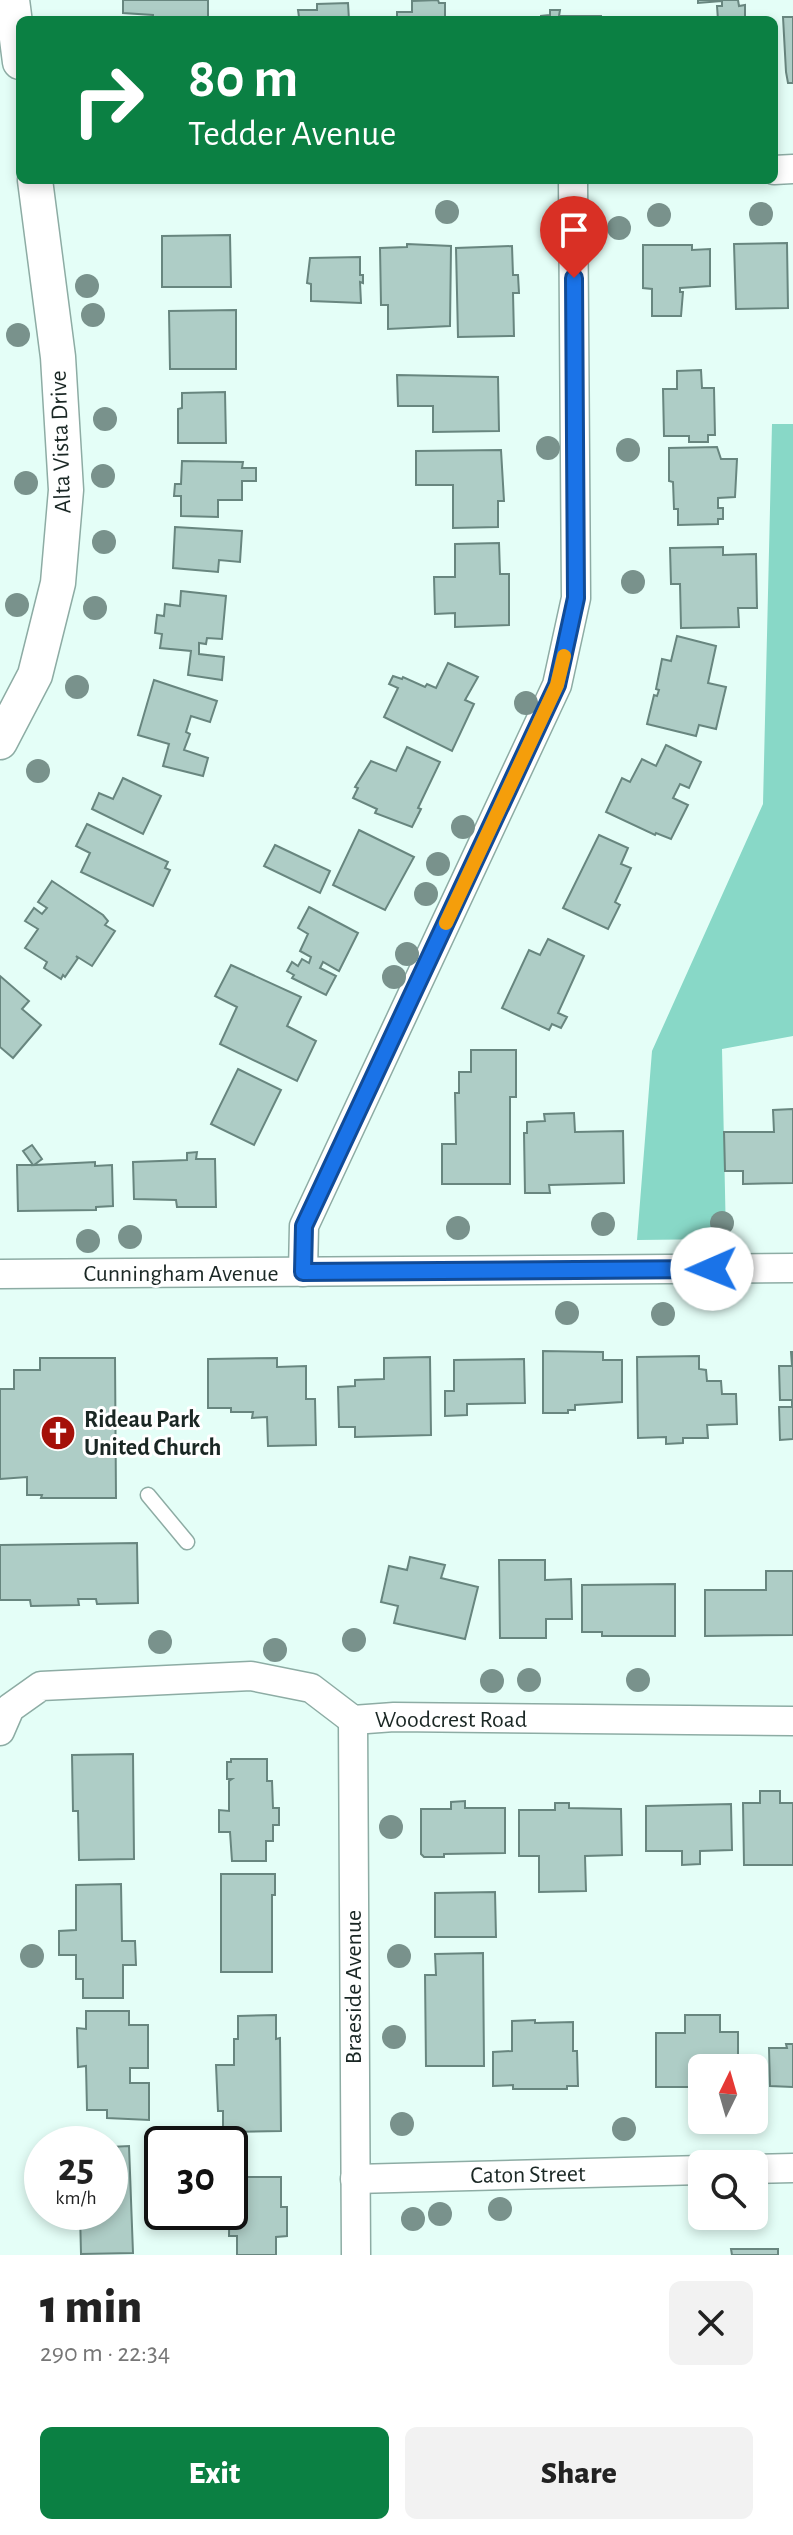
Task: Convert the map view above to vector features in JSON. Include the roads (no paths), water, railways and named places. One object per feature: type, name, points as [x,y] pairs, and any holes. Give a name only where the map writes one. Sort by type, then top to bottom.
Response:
[{"type":"street","points":[[12,0],[16,31]]},
{"type":"street","name":"Alta Vista Drive","points":[[0,742],[35,675],[58,583],[66,490],[42,184]]},
{"type":"street","points":[[303,1272],[304,1226],[557,685],[576,598],[573,184]]},
{"type":"street","name":"Cunningham Avenue","points":[[0,1274],[793,1268]]},
{"type":"street","name":"Woodcrest Road","points":[[0,1731],[10,1708],[41,1686],[251,1676],[311,1688],[353,1720],[410,1717],[793,1721]]},
{"type":"street","name":"Braeside Avenue","points":[[353,1720],[356,2255]]},
{"type":"street","points":[[768,2169],[793,2168]]},
{"type":"street","name":"Caton Street","points":[[355,2179],[688,2170]]},
{"type":"lane","points":[[148,1495],[187,1542]]},
{"type":"place","name":"Rideau Park United Church","points":[[58,1433]]}]
